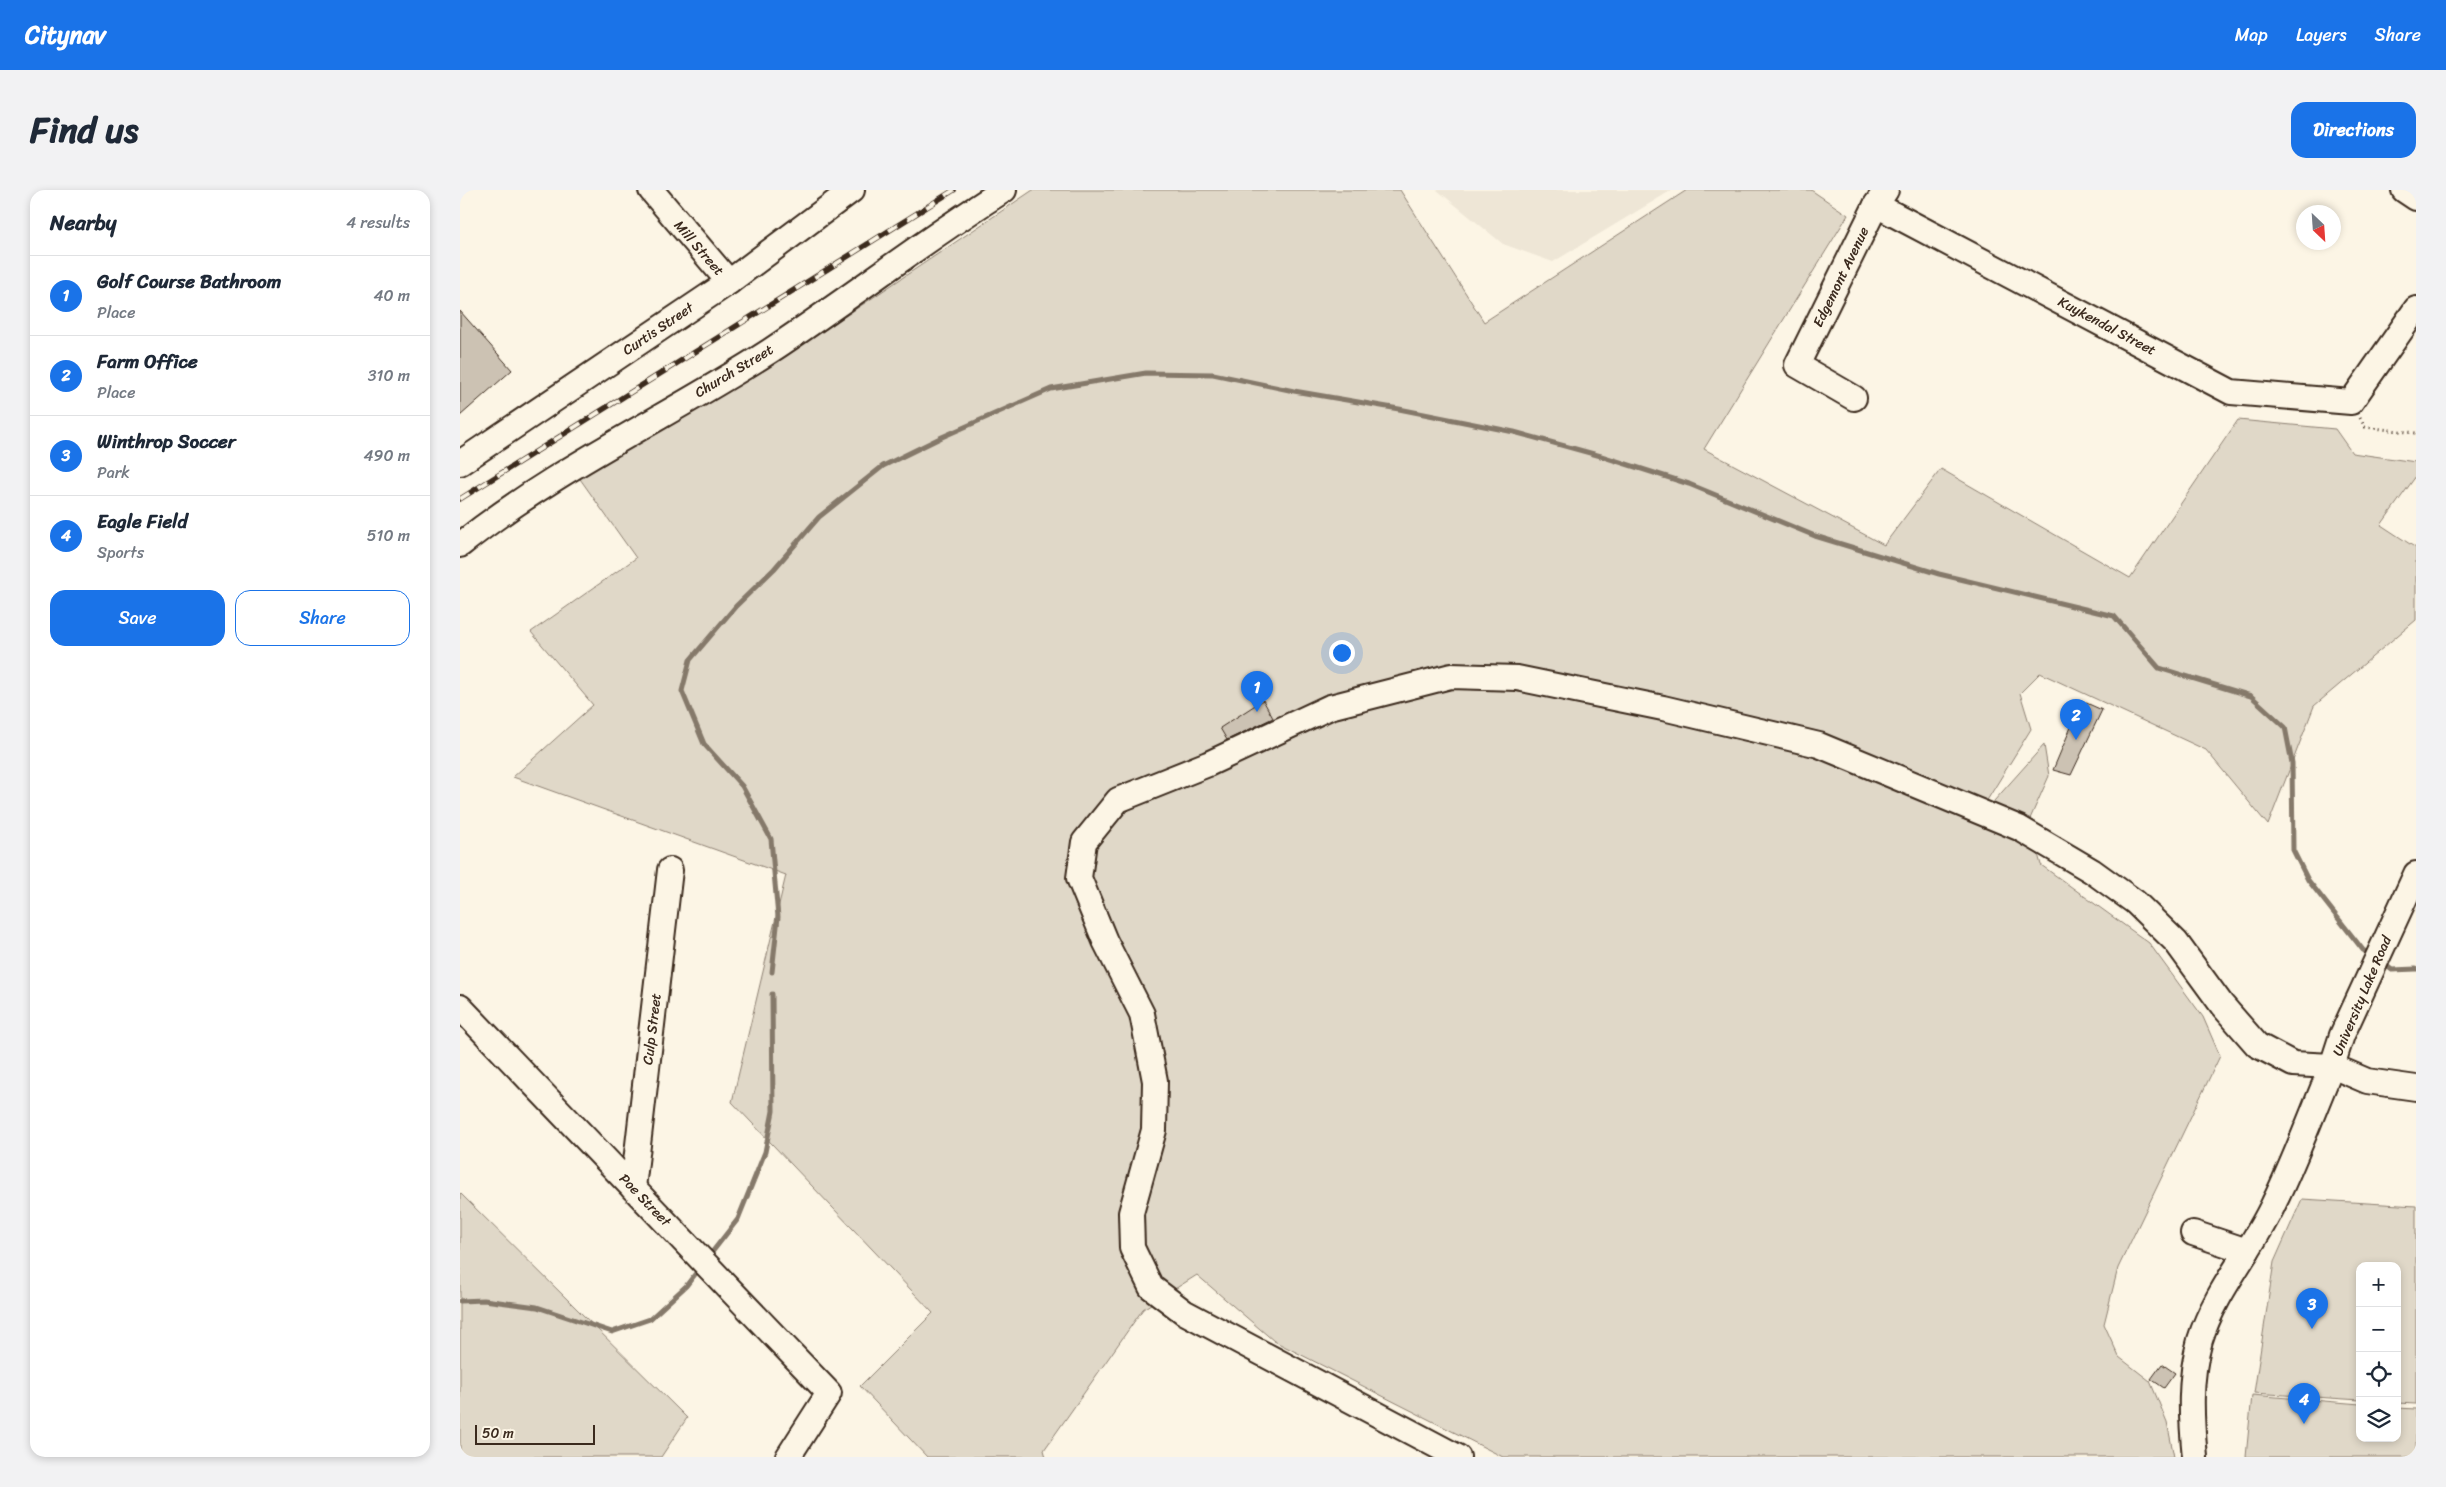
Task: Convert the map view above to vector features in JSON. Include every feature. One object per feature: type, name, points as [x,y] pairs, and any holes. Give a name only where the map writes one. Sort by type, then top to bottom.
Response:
[{"type":"street","name":"Mill Street","points":[[651,190],[729,282]]},
{"type":"street","name":"Curtis Street","points":[[460,463],[729,282],[852,190]]},
{"type":"street","name":"Church Street","points":[[460,545],[500,512],[549,480],[769,351],[1004,190]]},
{"type":"street","points":[[2404,190],[2416,198]]},
{"type":"street","name":"Edgemont Avenue","points":[[1854,398],[1797,366],[1881,198]]},
{"type":"street","name":"Kuykendal Street","points":[[1881,198],[2231,392],[2351,402]]},
{"type":"street","points":[[2351,402],[2416,309]]},
{"type":"street","points":[[1458,1457],[1184,1312],[1152,1287],[1132,1248],[1131,1214],[1154,1130],[1156,1081],[1142,1014],[1105,941],[1079,878],[1084,842],[1118,800],[1208,764],[1330,707],[1451,676],[1517,678],[1663,708],[1819,745],[2019,828],[2092,871],[2135,902],[2176,942],[2222,1005],[2257,1045],[2293,1064],[2332,1066],[2274,1204],[2217,1303],[2200,1338],[2193,1370],[2190,1414],[2195,1457]]},
{"type":"street","name":"Culp Street","points":[[633,1188],[670,870]]},
{"type":"street","name":"University Lake Road","points":[[2416,874],[2342,1035],[2332,1066],[2367,1081],[2416,1088]]},
{"type":"street","name":"Poe Street","points":[[460,1007],[829,1393],[788,1457]]},
{"type":"street","points":[[2193,1233],[2247,1251]]},
{"type":"path","points":[[2351,402],[2365,427],[2416,433]]},
{"type":"shaded area","points":[[1033,190],[1400,190],[1484,322],[1687,190],[1811,190],[1848,215],[1704,449],[1884,545],[1941,469],[2130,578],[2238,420],[2335,429],[2352,453],[2416,462],[2416,476],[2381,525],[2416,548],[2416,620],[2314,706],[2268,825],[2206,750],[2040,673],[2020,693],[2031,729],[1986,802],[1995,833],[1994,801],[2044,745],[2049,776],[2029,821],[2041,865],[2149,943],[2203,1017],[2220,1056],[2118,1268],[2104,1324],[2119,1357],[2150,1381],[2167,1422],[2174,1457],[1503,1457],[1274,1341],[1197,1275],[1143,1309],[1044,1450],[1046,1457],[927,1457],[860,1386],[933,1313],[732,1102],[786,875],[513,777],[593,705],[531,632],[636,558],[578,476],[777,362]]},
{"type":"shaded area","points":[[1437,190],[1672,190],[1553,262],[1503,244]]},
{"type":"shaded area","points":[[460,1193],[687,1418],[661,1457],[460,1457]]},
{"type":"shaded area","points":[[2302,1199],[2416,1206],[2416,1404],[2401,1403],[2401,1262],[2356,1262],[2356,1400],[2254,1393],[2274,1262]]},
{"type":"shaded area","points":[[2252,1395],[2356,1404],[2356,1442],[2401,1442],[2401,1408],[2416,1409],[2416,1457],[2246,1457]]},
{"type":"building","points":[[460,311],[512,370],[460,416]]},
{"type":"building","points":[[1263,700],[1273,718],[1227,740],[1220,728]]},
{"type":"building","points":[[2082,701],[2102,710],[2071,775],[2053,770]]},
{"type":"building","points":[[2162,1364],[2175,1373],[2164,1388],[2151,1379]]},
{"type":"waterway","points":[[772,972],[778,917],[771,839],[742,786],[704,744],[682,691],[690,660],[736,606],[774,569],[819,517],[883,466],[942,437],[1051,389],[1146,373],[1213,374],[1514,432],[1601,456],[1689,484],[1815,536],[1939,574],[2114,616],[2159,668],[2251,696],[2285,727],[2292,763],[2293,850],[2308,880],[2363,950],[2369,954]]},
{"type":"waterway","points":[[2384,964],[2392,970],[2416,969]]},
{"type":"waterway","points":[[713,1251],[738,1219],[765,1152],[773,1111],[772,994]]},
{"type":"waterway","points":[[460,1301],[484,1300],[537,1307],[612,1332],[650,1319],[686,1286],[696,1273]]},
{"type":"railway","points":[[460,499],[954,190]]},
{"type":"place","name":"Golf Course Bathroom","points":[[1257,712]]},
{"type":"place","name":"Farm Office","points":[[2076,740]]},
{"type":"place","name":"Winthrop Soccer","points":[[2312,1329]]},
{"type":"place","name":"Eagle Field","points":[[2304,1424]]}]
